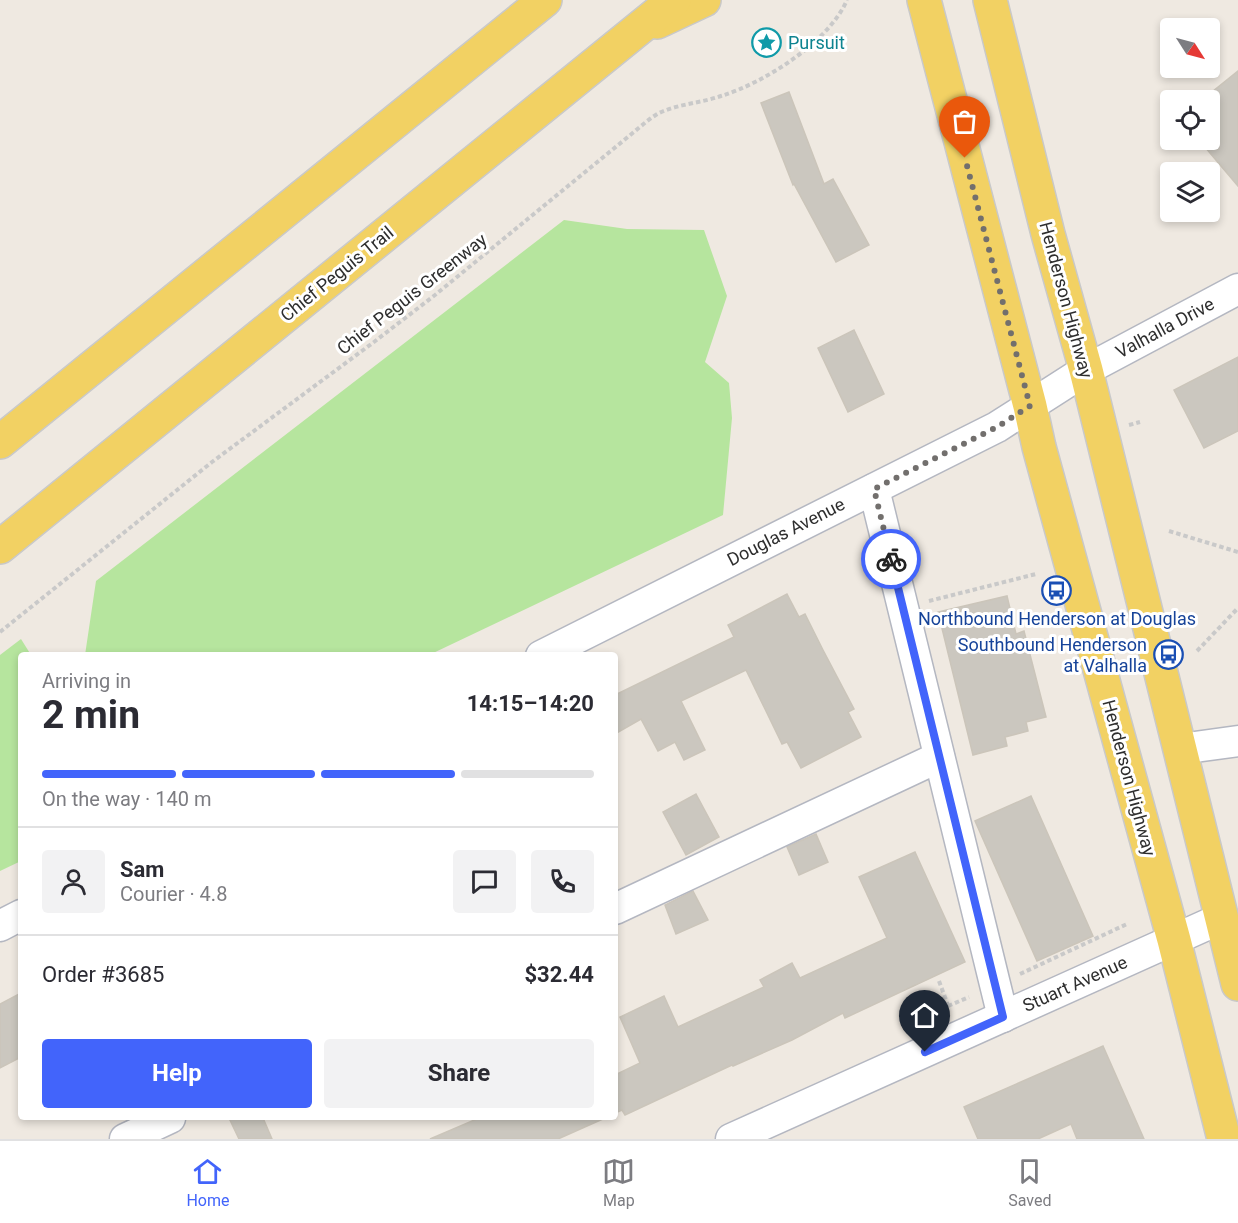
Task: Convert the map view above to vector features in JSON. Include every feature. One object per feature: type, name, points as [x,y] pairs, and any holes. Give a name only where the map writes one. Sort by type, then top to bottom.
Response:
[{"type":"main road","points":[[0,442],[545,0]]},
{"type":"main road","name":"Chief Peguis Trail","points":[[0,547],[674,0]]},
{"type":"main road","points":[[632,35],[704,0]]},
{"type":"main road","name":"Henderson Highway","points":[[924,0],[1042,459],[1174,940],[1224,1139]]},
{"type":"main road","name":"Henderson Highway","points":[[992,4],[1048,234],[1086,370],[1238,984]]},
{"type":"street","name":"Valhalla Drive","points":[[1030,406],[1086,370],[1238,289]]},
{"type":"street","name":"Douglas Avenue","points":[[548,652],[997,427],[1030,406]]},
{"type":"street","points":[[874,489],[1003,1017]]},
{"type":"street","points":[[1180,749],[1238,741]]},
{"type":"street","points":[[618,908],[939,757]]},
{"type":"street","points":[[0,926],[18,917]]},
{"type":"street","name":"Stuart Avenue","points":[[731,1139],[1222,918]]},
{"type":"street","points":[[124,1139],[166,1120]]},
{"type":"path","name":"Chief Peguis Greenway","points":[[0,632],[212,462],[435,295],[640,127],[658,114],[678,106],[722,96],[753,83],[783,66],[810,47],[822,35],[839,16],[847,0]]},
{"type":"path","points":[[1168,531],[1238,552]]},
{"type":"path","points":[[929,601],[1036,574]]},
{"type":"path","points":[[1197,651],[1238,608]]},
{"type":"path","points":[[948,1006],[1127,924]]},
{"type":"green space","points":[[564,220],[627,229],[704,230],[727,296],[705,362],[729,383],[732,418],[723,515],[435,652],[85,652],[96,581]]},
{"type":"green space","points":[[21,639],[29,652],[18,652],[18,862],[0,871],[0,655]]},
{"type":"building","points":[[1238,71],[1238,186],[1207,150],[1220,150],[1220,90],[1214,90]]},
{"type":"building","points":[[789,92],[824,184],[833,179],[869,245],[836,262],[793,185],[761,103]]},
{"type":"building","points":[[854,330],[884,394],[848,412],[818,348]]},
{"type":"building","points":[[1238,357],[1238,431],[1204,448],[1174,390]]},
{"type":"building","points":[[787,594],[799,617],[805,614],[854,709],[848,712],[861,737],[801,768],[787,742],[782,744],[746,670],[681,701],[705,750],[684,760],[675,742],[658,751],[641,719],[618,732],[618,694],[734,637],[728,625]]},
{"type":"building","points":[[1007,596],[1016,634],[1024,631],[1046,717],[1026,722],[1028,731],[1005,737],[1007,746],[973,755],[938,612]]},
{"type":"building","points":[[696,794],[719,837],[686,855],[663,812]]},
{"type":"building","points":[[1031,796],[1093,936],[1037,961],[975,821]]},
{"type":"building","points":[[816,834],[828,862],[799,875],[787,847]]},
{"type":"building","points":[[915,852],[965,962],[845,1018],[843,1013],[792,1040],[625,1115],[622,1110],[618,1112],[618,1074],[640,1063],[620,1017],[664,996],[678,1027],[764,987],[760,980],[792,963],[800,978],[887,938],[859,877]]},
{"type":"building","points":[[693,891],[708,920],[676,934],[665,905]]},
{"type":"building","points":[[18,995],[18,1059],[0,1068],[0,1004]]},
{"type":"building","points":[[1103,1046],[1144,1139],[1077,1139],[1071,1124],[1038,1139],[978,1139],[964,1107]]},
{"type":"building","points":[[230,1120],[264,1120],[272,1139],[239,1139]]},
{"type":"building","points":[[474,1120],[601,1120],[558,1139],[430,1139]]},
{"type":"way so far","points":[[891,559],[874,489],[997,427],[1030,406],[965,158]]},
{"type":"place","name":"Pursuit","points":[[767,43]]},
{"type":"place","name":"Northbound Henderson at Douglas","points":[[1057,590]]},
{"type":"place","name":"Southbound Henderson at Valhalla","points":[[1168,655]]},
{"type":"route","points":[[891,559],[1003,1017],[925,1052]]}]
